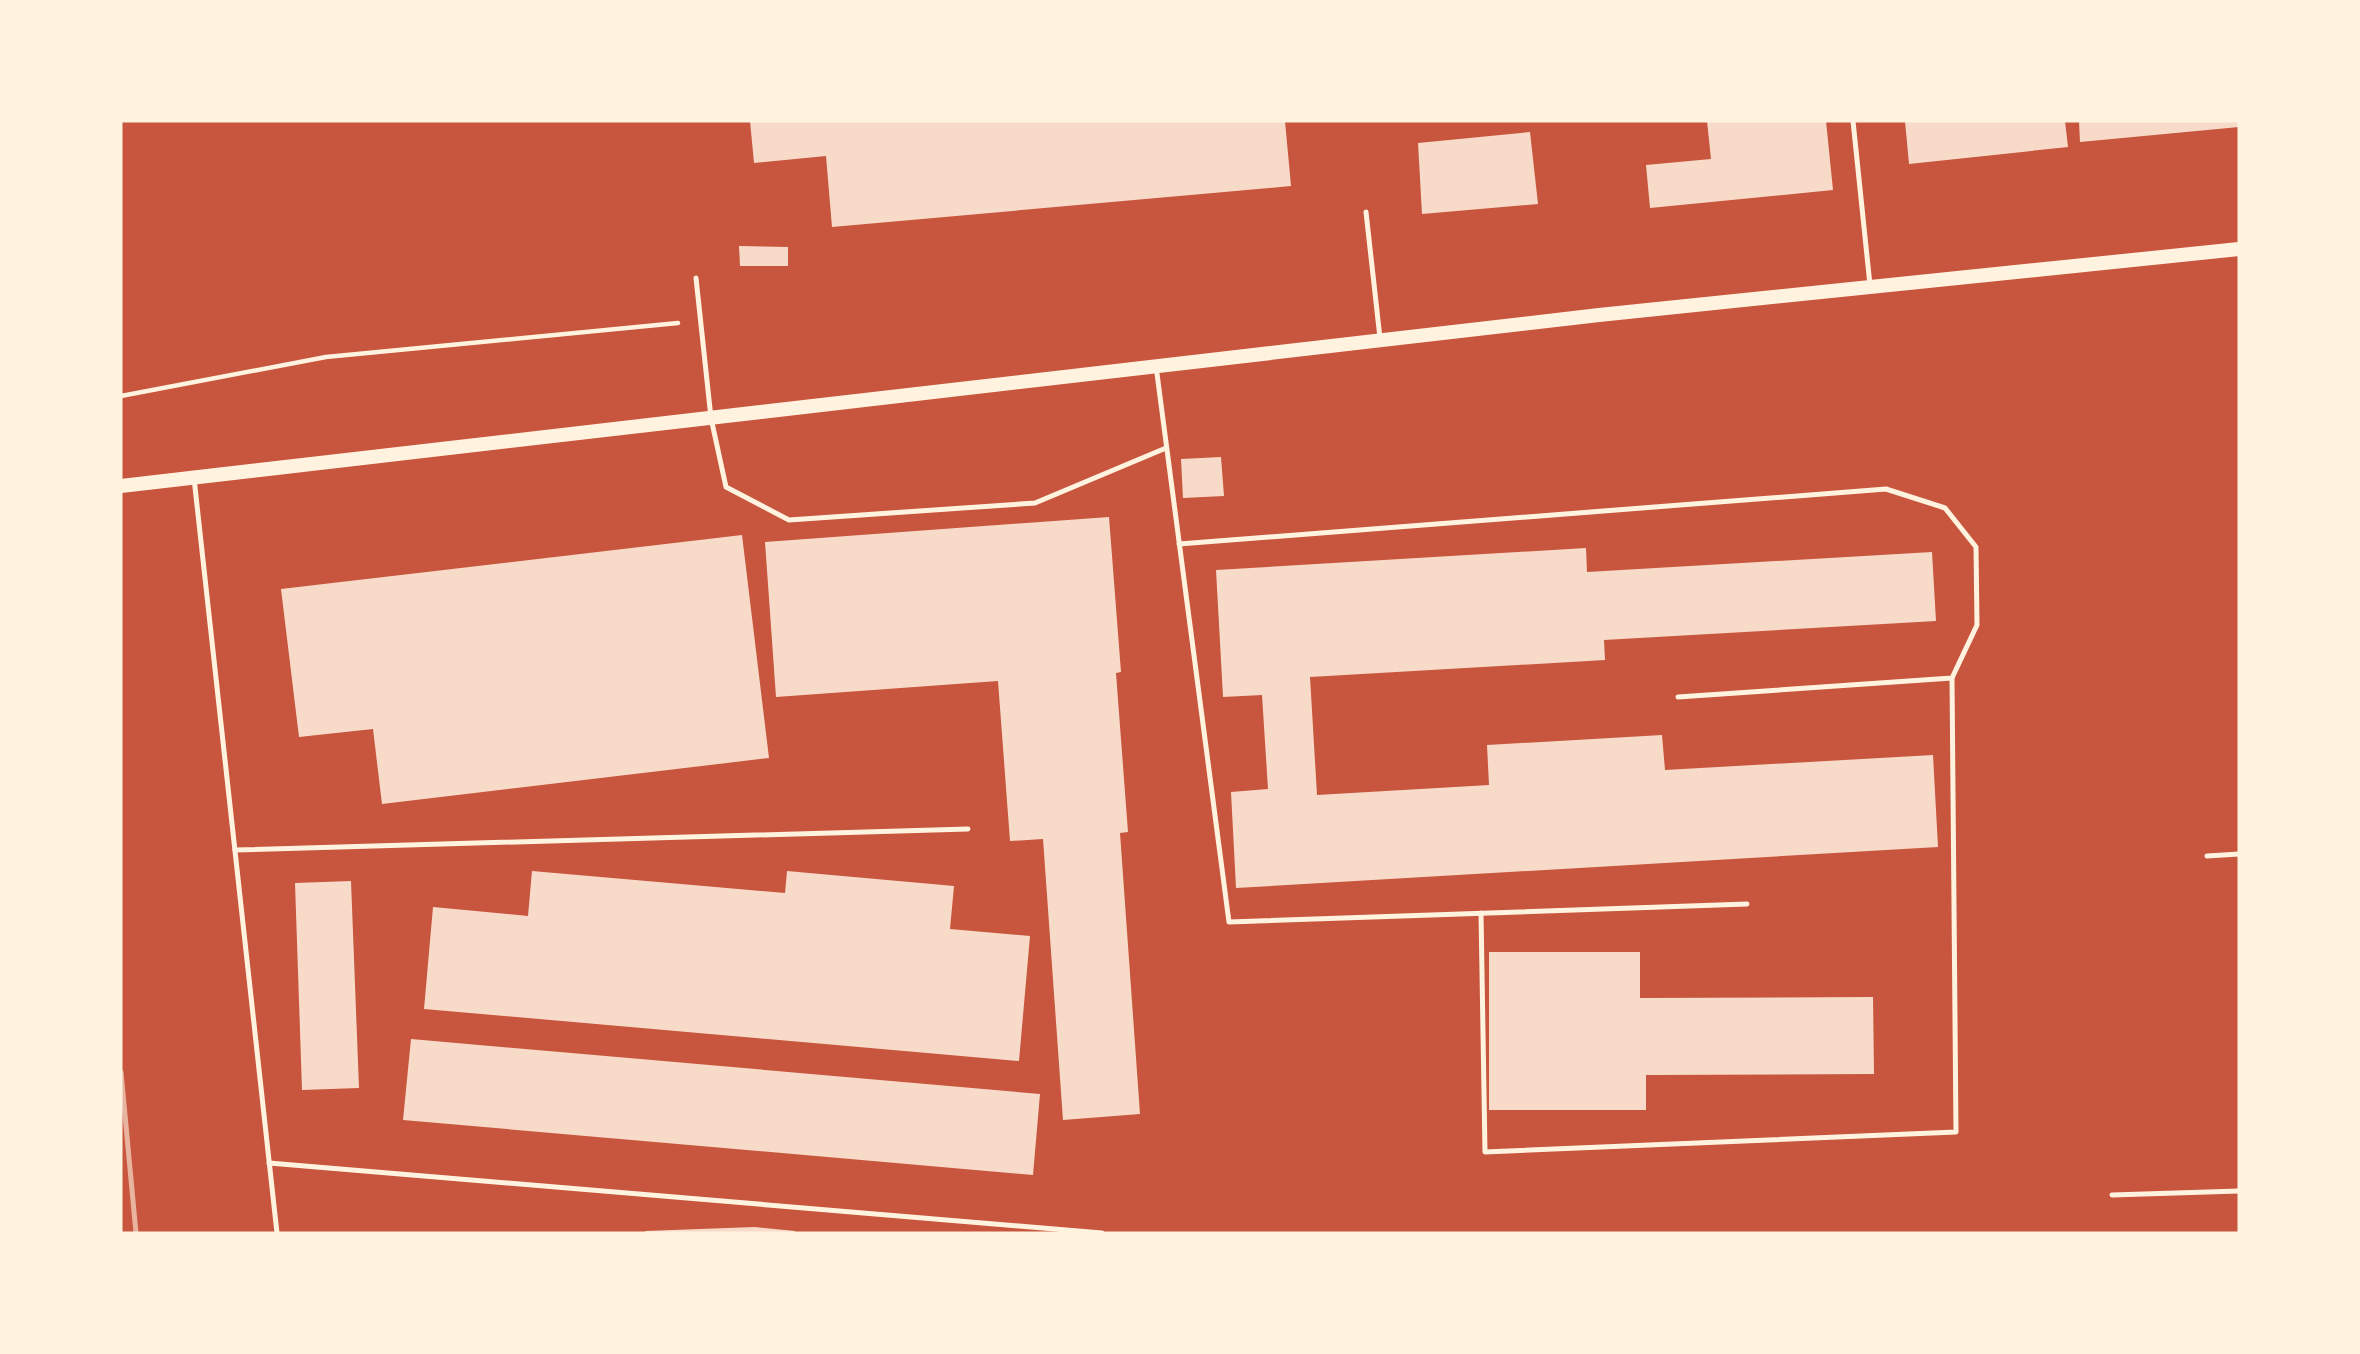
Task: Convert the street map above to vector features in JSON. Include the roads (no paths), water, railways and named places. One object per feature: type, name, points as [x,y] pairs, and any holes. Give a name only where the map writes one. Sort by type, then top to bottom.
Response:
[{"type":"main road","points":[[121,486],[1156,366],[1871,286],[2239,249]]},
{"type":"lane","points":[[1853,121],[1871,286]]},
{"type":"lane","points":[[1366,212],[1380,341]]},
{"type":"lane","points":[[696,278],[711,418],[726,487],[789,520],[1035,503],[1166,448]]},
{"type":"lane","points":[[1156,366],[1229,922],[1747,904]]},
{"type":"lane","points":[[194,477],[277,1233]]},
{"type":"lane","points":[[1179,544],[1886,489],[1945,508],[1976,547],[1977,625],[1952,678],[1956,1132],[1485,1152],[1481,913]]},
{"type":"lane","points":[[1678,697],[1952,678]]},
{"type":"lane","points":[[235,850],[968,829]]},
{"type":"lane","points":[[2207,856],[2239,853]]},
{"type":"lane","points":[[269,1163],[1102,1233]]},
{"type":"lane","points":[[2112,1195],[2239,1191]]},
{"type":"railway","points":[[121,1072],[136,1233]]}]
